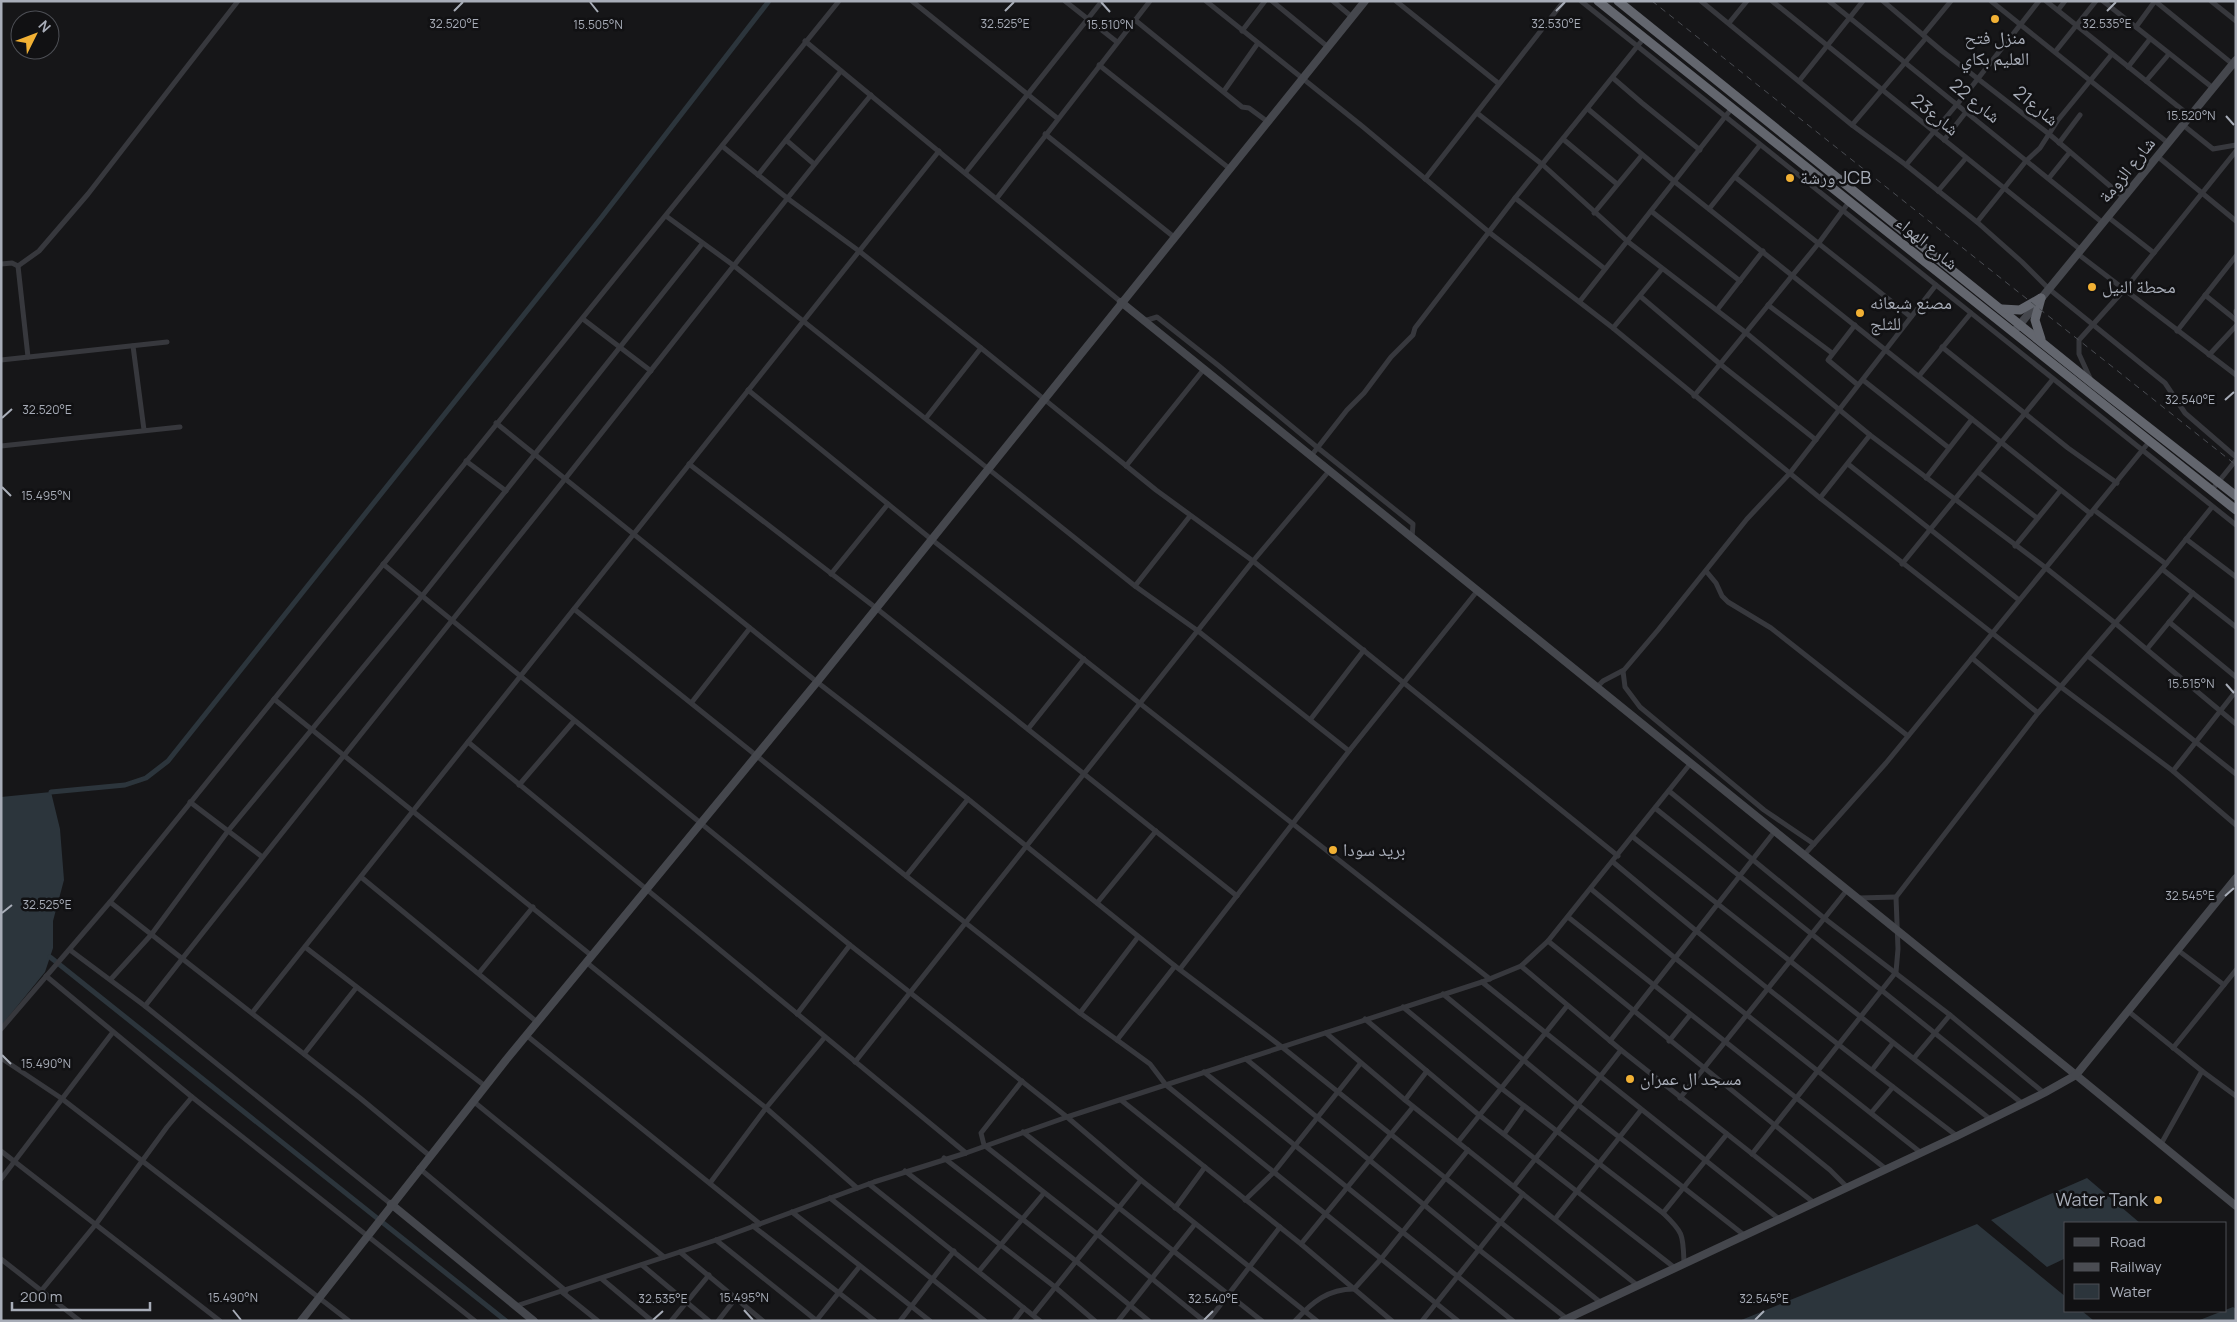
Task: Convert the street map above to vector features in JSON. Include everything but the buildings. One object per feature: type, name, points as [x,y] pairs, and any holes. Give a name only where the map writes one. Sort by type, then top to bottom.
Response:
[{"type":"highway","name":"شارع الهواء","points":[[1598,1],[2236,510]]},
{"type":"highway","name":"شارع الهواء","points":[[1618,1],[2092,383],[2236,496]]},
{"type":"highway","points":[[2002,310],[2020,310],[2041,298]]},
{"type":"highway","points":[[2041,298],[2034,320],[2042,341]]},
{"type":"street","points":[[18,266],[35,256],[70,215],[238,1]]},
{"type":"street","points":[[1,1029],[110,902],[839,1]]},
{"type":"street","points":[[912,1],[1057,118]]},
{"type":"street","points":[[1064,1],[1117,42]]},
{"type":"street","points":[[966,172],[1102,1]]},
{"type":"street","points":[[997,198],[1057,118],[1150,1]]},
{"type":"street","points":[[1206,1],[1490,233],[1580,301],[1902,564],[2173,772],[2236,825]]},
{"type":"street","points":[[1242,31],[1266,1]]},
{"type":"street","points":[[1272,1],[1328,46]]},
{"type":"street","points":[[1333,1],[1352,17]]},
{"type":"street","points":[[301,1321],[419,1168],[526,1035],[755,754],[817,682],[988,467],[1365,1]]},
{"type":"street","points":[[1396,1],[1498,83]]},
{"type":"street","points":[[1425,179],[1498,83],[1564,1]]},
{"type":"street","points":[[1581,1],[2236,525]]},
{"type":"street","points":[[1701,1],[1852,125],[1906,164],[1977,222],[2049,289],[2165,383],[2185,412],[2236,458],[2211,491]]},
{"type":"street","points":[[1729,23],[1747,1]]},
{"type":"street","name":"شارع23","points":[[1772,1],[2004,188],[2124,290],[2236,375]]},
{"type":"street","name":"شارع 22","points":[[1829,1],[2049,178],[2105,220],[2154,253]]},
{"type":"street","points":[[1799,81],[1863,1]]},
{"type":"street","name":"شارع21","points":[[1883,1],[2049,134],[2123,197]]},
{"type":"street","points":[[1852,125],[1925,36],[1951,1]]},
{"type":"street","points":[[1991,1],[2168,143]]},
{"type":"street","points":[[1906,164],[1957,105],[2039,1]]},
{"type":"street","points":[[2046,1],[2190,116]]},
{"type":"street","points":[[2058,10],[2065,1]]},
{"type":"street","points":[[2055,52],[2096,1]]},
{"type":"street","points":[[2102,1],[2213,88]]},
{"type":"street","points":[[2136,28],[2155,1],[2235,63]]},
{"type":"street","points":[[2211,1],[2236,21]]},
{"type":"street","points":[[1135,20],[1242,107],[1249,108],[1268,122]]},
{"type":"street","points":[[1311,456],[1347,410],[1364,393],[1386,362],[1413,335],[1415,328],[1490,233],[1515,198],[1644,38]]},
{"type":"street","points":[[2128,67],[2150,39]]},
{"type":"street","points":[[805,41],[966,172],[1144,321],[2236,1206]]},
{"type":"street","points":[[1224,91],[1258,43]]},
{"type":"street","points":[[1977,222],[2026,160],[2040,148],[2112,54]]},
{"type":"street","points":[[2146,81],[2169,54]]},
{"type":"street","name":"شارع الزومة","points":[[2012,333],[2235,63]]},
{"type":"street","points":[[1099,65],[1230,169]]},
{"type":"street","points":[[758,175],[841,71]]},
{"type":"street","points":[[1613,78],[1700,150]]},
{"type":"street","points":[[145,1006],[262,856],[345,756],[786,198],[871,94]]},
{"type":"street","points":[[1580,301],[1732,108]]},
{"type":"street","points":[[1588,109],[1675,182],[2060,491],[2092,512],[2164,566],[2193,593],[2235,626]]},
{"type":"street","points":[[1944,140],[1966,112]]},
{"type":"street","points":[[1477,113],[1543,165],[1594,213],[1627,240],[1745,332],[1870,435],[2116,623],[2236,724]]},
{"type":"street","points":[[2059,143],[2080,115]]},
{"type":"street","points":[[2183,126],[2213,149],[2236,145]]},
{"type":"street","points":[[1045,134],[1174,237]]},
{"type":"street","points":[[1563,139],[1618,184]]},
{"type":"street","points":[[786,140],[814,164]]},
{"type":"street","points":[[1709,209],[1760,145]]},
{"type":"street","points":[[722,146],[786,198],[859,251],[1126,466],[1252,561],[1618,856]]},
{"type":"street","points":[[2092,383],[2082,363],[2078,345],[2084,331],[2092,325],[2124,290],[2236,150]]},
{"type":"street","points":[[252,1013],[939,151]]},
{"type":"street","points":[[2049,178],[2070,152]]},
{"type":"street","points":[[1594,213],[1642,155]]},
{"type":"street","points":[[2157,156],[2236,221]]},
{"type":"street","points":[[1938,191],[1966,158]]},
{"type":"street","points":[[1735,177],[1911,317]]},
{"type":"street","points":[[1515,198],[1605,269]]},
{"type":"street","points":[[1694,396],[1818,244],[1849,202]]},
{"type":"street","points":[[1651,211],[1740,281]]},
{"type":"street","points":[[666,216],[733,265],[1135,586],[1198,631],[1349,751]]},
{"type":"street","points":[[111,979],[151,934],[228,831],[422,596],[702,244]]},
{"type":"street","points":[[1717,310],[1763,251]]},
{"type":"street","points":[[2177,331],[2236,256]]},
{"type":"street","points":[[1,264],[12,263],[18,266]]},
{"type":"street","points":[[18,266],[28,357]]},
{"type":"street","points":[[1613,328],[1662,268]]},
{"type":"street","points":[[1597,687],[1603,681],[1623,671],[1747,519],[1790,473],[1936,285]]},
{"type":"street","points":[[2205,295],[2236,320]]},
{"type":"street","points":[[1640,296],[1720,364],[1816,440]]},
{"type":"street","points":[[1768,305],[1832,353]]},
{"type":"street","points":[[1919,376],[1971,313]]},
{"type":"street","points":[[1144,321],[1154,317],[1166,324],[1414,524],[1412,538]]},
{"type":"street","points":[[583,319],[651,371]]},
{"type":"street","points":[[1855,325],[1828,360],[1858,385]]},
{"type":"street","points":[[2208,355],[2236,326]]},
{"type":"street","points":[[1,360],[167,342]]},
{"type":"street","points":[[133,346],[144,430]]},
{"type":"street","points":[[1942,347],[2025,414],[2117,482]]},
{"type":"street","points":[[926,418],[981,348]]},
{"type":"street","points":[[1126,466],[1204,369]]},
{"type":"street","points":[[1902,564],[2053,379]]},
{"type":"street","points":[[1863,380],[1949,448]]},
{"type":"street","points":[[748,390],[931,539],[1490,979]]},
{"type":"street","points":[[1926,478],[1972,419]]},
{"type":"street","points":[[496,423],[817,682],[1026,845],[1138,937],[1282,1046],[1600,1302]]},
{"type":"street","points":[[1,446],[180,427]]},
{"type":"street","points":[[1820,498],[1870,435]]},
{"type":"street","points":[[1804,855],[1908,736],[2149,442]]},
{"type":"street","points":[[466,462],[506,491]]},
{"type":"street","points":[[689,464],[876,608],[1238,896]]},
{"type":"street","points":[[1848,464],[2019,600]]},
{"type":"street","points":[[855,1062],[1252,561],[1329,471]]},
{"type":"street","points":[[1978,472],[2037,518]]},
{"type":"street","points":[[2015,546],[2060,491]]},
{"type":"street","points":[[831,574],[888,504]]},
{"type":"street","points":[[1752,1154],[1896,972],[1896,897],[2038,713],[2186,540],[2212,506]]},
{"type":"street","points":[[1135,586],[1190,516]]},
{"type":"street","points":[[2186,540],[2236,578]]},
{"type":"street","points":[[383,564],[850,946],[1067,1117],[1175,1208],[1317,1321]]},
{"type":"street","points":[[1706,571],[1728,602],[1771,628],[1908,736]]},
{"type":"street","points":[[1117,1040],[1238,896],[1349,751],[1478,590]]},
{"type":"street","points":[[2147,649],[2193,593]]},
{"type":"street","points":[[574,609],[906,876],[1080,1013],[1150,1064],[1166,1085],[1458,1321]]},
{"type":"street","points":[[2169,622],[2236,677]]},
{"type":"street","points":[[692,702],[750,628]]},
{"type":"street","points":[[1310,720],[1364,650]]},
{"type":"street","points":[[2088,656],[2236,774]]},
{"type":"street","points":[[1972,658],[2038,713]]},
{"type":"street","points":[[1028,729],[1084,659]]},
{"type":"street","points":[[1623,671],[1625,687],[1640,707],[1764,810],[1814,844]]},
{"type":"street","points":[[2173,772],[2236,691]]},
{"type":"street","points":[[274,699],[592,956]]},
{"type":"street","points":[[519,785],[574,721]]},
{"type":"street","points":[[468,742],[966,1153]]},
{"type":"street","points":[[516,1306],[564,1292],[716,1240],[944,1158],[966,1153],[1067,1117],[1482,982],[1520,966],[1548,941],[1690,764]]},
{"type":"street","points":[[1669,791],[1824,918],[1950,1015],[2044,1093]]},
{"type":"street","points":[[906,876],[968,799]]},
{"type":"street","points":[[190,802],[262,856]]},
{"type":"street","points":[[1655,808],[1738,877],[2023,1104]]},
{"type":"street","points":[[1097,903],[1156,830]]},
{"type":"street","points":[[1610,1041],[1775,832]]},
{"type":"street","points":[[1633,836],[1990,1120]]},
{"type":"street","points":[[1613,862],[1696,932],[1838,1045],[1957,1136]]},
{"type":"street","points":[[361,877],[479,972],[537,1022]]},
{"type":"street","points":[[1246,1059],[1564,1320],[1957,1136],[2023,1104],[2076,1075],[2179,951],[2236,878]]},
{"type":"street","points":[[1591,889],[1920,1152]]},
{"type":"street","points":[[1680,1098],[1847,890]]},
{"type":"street","points":[[1856,898],[1896,897]]},
{"type":"street","points":[[110,902],[360,1098],[430,1156]]},
{"type":"street","points":[[479,972],[532,907]]},
{"type":"street","points":[[1568,917],[1886,1169]]},
{"type":"street","points":[[1080,1013],[1138,937]]},
{"type":"street","points":[[1548,941],[1830,1170],[1847,1187]]},
{"type":"street","points":[[797,1014],[850,946]]},
{"type":"street","points":[[305,947],[485,1086]]},
{"type":"street","points":[[70,950],[145,1006],[534,1321]]},
{"type":"street","points":[[2179,951],[2224,985]]},
{"type":"street","points":[[586,962],[766,1108],[857,1188]]},
{"type":"street","points":[[1520,966],[1680,1098],[1813,1202]]},
{"type":"street","points":[[2173,1048],[2236,970]]},
{"type":"street","points":[[46,976],[192,1097],[475,1321]]},
{"type":"street","points":[[1482,982],[1779,1219]]},
{"type":"street","points":[[304,1054],[356,988]]},
{"type":"street","points":[[1443,994],[1577,1104],[1744,1236]]},
{"type":"street","points":[[1458,1142],[1567,1006]]},
{"type":"street","points":[[1404,1007],[1501,1088],[1663,1213],[1680,1230],[1683,1237],[1684,1264]]},
{"type":"street","points":[[2128,1011],[2236,1096]]},
{"type":"street","points":[[1669,1041],[1690,1015]]},
{"type":"street","points":[[1914,1058],[1950,1015]]},
{"type":"street","points":[[1365,1019],[1479,1115],[1675,1268]]},
{"type":"street","points":[[1,1179],[113,1032]]},
{"type":"street","points":[[1326,1033],[1360,1064],[1413,1107],[1637,1285]]},
{"type":"street","points":[[526,1035],[760,1224]]},
{"type":"street","points":[[710,1182],[766,1108],[825,1037]]},
{"type":"street","points":[[1872,1070],[1893,1043]]},
{"type":"street","points":[[1514,1186],[1621,1050]]},
{"type":"street","points":[[1,1058],[61,1098],[349,1321]]},
{"type":"street","points":[[1245,1200],[1274,1172],[1360,1064]]},
{"type":"street","points":[[1405,1100],[1427,1071]]},
{"type":"street","points":[[2161,1144],[2202,1071]]},
{"type":"street","points":[[1204,1072],[1513,1321]]},
{"type":"street","points":[[1022,1082],[981,1133],[984,1145],[1204,1321]]},
{"type":"street","points":[[1871,1113],[1892,1087]]},
{"type":"street","points":[[41,1291],[96,1224],[192,1097]]},
{"type":"street","points":[[1121,1100],[1301,1244],[1392,1321]]},
{"type":"street","points":[[473,1101],[664,1257]]},
{"type":"street","points":[[1504,1134],[1524,1106]]},
{"type":"street","points":[[1301,1244],[1413,1107]]},
{"type":"street","points":[[1555,1219],[1641,1110]]},
{"type":"street","points":[[1023,1132],[1262,1321]]},
{"type":"street","points":[[1663,1213],[1727,1134]]},
{"type":"street","points":[[1295,1321],[1324,1295],[1334,1290],[1354,1289],[1382,1259],[1468,1150]]},
{"type":"street","points":[[1,1152],[220,1321]]},
{"type":"street","points":[[944,1158],[1022,1218],[1149,1321]]},
{"type":"street","points":[[1175,1208],[1205,1167]]},
{"type":"street","points":[[419,1168],[598,1321]]},
{"type":"street","points":[[905,1172],[1055,1287],[1095,1321]]},
{"type":"street","points":[[1033,1315],[1141,1180]]},
{"type":"street","points":[[869,1184],[1040,1321]]},
{"type":"street","points":[[979,1271],[1044,1193]]},
{"type":"street","points":[[1422,1321],[1523,1194]]},
{"type":"street","points":[[830,1198],[985,1321]]},
{"type":"street","points":[[792,1212],[930,1321]]},
{"type":"street","points":[[1118,1321],[1195,1224]]},
{"type":"street","points":[[754,1226],[874,1321]]},
{"type":"street","points":[[1208,1321],[1280,1227]]},
{"type":"street","points":[[716,1240],[817,1321],[860,1266]]},
{"type":"street","points":[[900,1321],[954,1251]]},
{"type":"street","points":[[680,1252],[763,1321]]},
{"type":"street","points":[[1,1259],[80,1321]]},
{"type":"street","points":[[642,1265],[709,1321]]},
{"type":"street","points":[[671,1321],[709,1275]]},
{"type":"street","points":[[602,1279],[652,1321]]},
{"type":"street","points":[[718,1321],[736,1299]]},
{"type":"street","points":[[1014,1321],[1024,1308]]},
{"type":"water","points":[[51,792],[60,829],[64,880],[53,921],[53,948],[45,972],[1,1026],[1,797]]},
{"type":"water","points":[[2087,1178],[2139,1222],[2064,1222],[2064,1259],[2047,1267],[1991,1220]]},
{"type":"water","points":[[1977,1224],[2064,1295],[2064,1312],[2083,1312],[2093,1320],[1739,1321]]},
{"type":"water","points":[[2233,1307],[2236,1309],[2236,1321],[2197,1321],[2220,1312],[2227,1312],[2227,1309]]},
{"type":"waterway","points":[[51,792],[125,785],[146,778],[168,761],[601,218],[769,1]]},
{"type":"waterway","points":[[50,957],[506,1321]]},
{"type":"railway","points":[[1652,1],[2236,465]]},
{"type":"place","name":"منزل فتح العليم بكاي","points":[[1995,19]]},
{"type":"place","name":"ورشة JCB","points":[[1790,178]]},
{"type":"place","name":"محطة النيل","points":[[2092,287]]},
{"type":"place","name":"مصنع شبعانه للثلج","points":[[1860,313]]},
{"type":"place","name":"بريد سودا","points":[[1333,850]]},
{"type":"place","name":"مسجد ال عمران","points":[[1630,1079]]},
{"type":"place","name":"Water Tank","points":[[2158,1200]]}]
